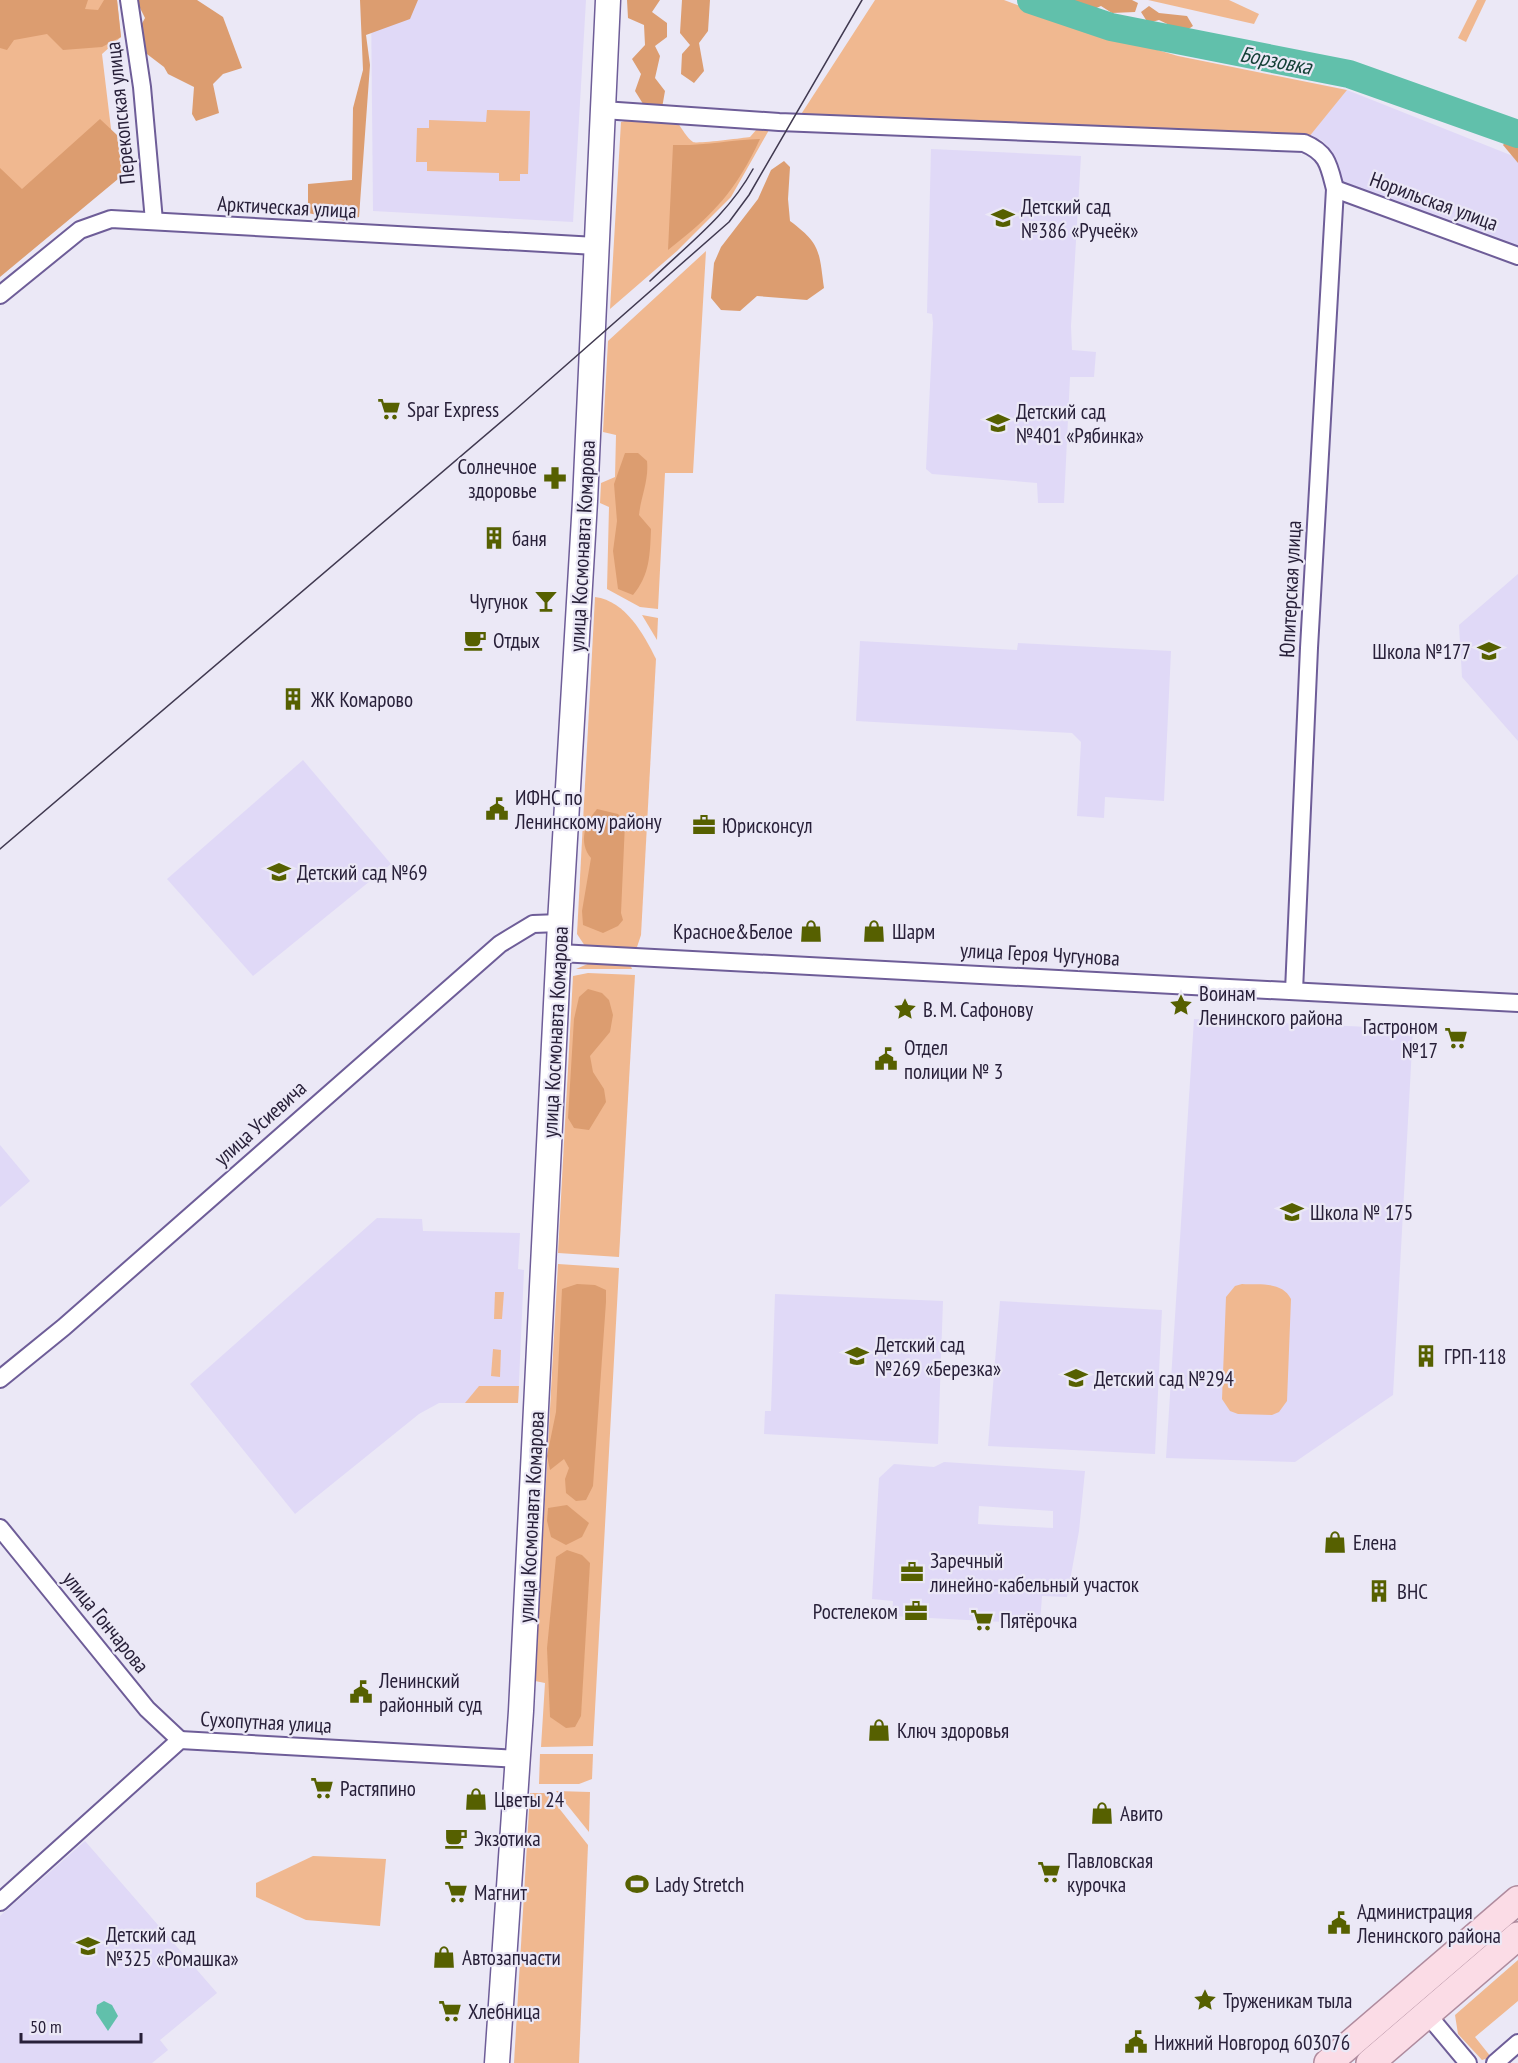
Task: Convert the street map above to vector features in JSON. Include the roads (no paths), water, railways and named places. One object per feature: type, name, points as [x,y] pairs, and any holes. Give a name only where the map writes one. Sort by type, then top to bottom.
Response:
[{"type":"main road","points":[[1328,2063],[1518,1900]]},
{"type":"main road","points":[[1370,2063],[1518,1936]]},
{"type":"street","name":"Перекопская улица","points":[[129,0],[142,87],[154,221]]},
{"type":"street","name":"улица Космонавта Комарова","points":[[497,2063],[518,1759],[560,922],[583,536],[608,0]]},
{"type":"street","points":[[603,110],[779,122],[1304,143],[1318,149],[1328,163],[1335,189]]},
{"type":"street","name":"Норильская улица","points":[[1335,189],[1518,256]]},
{"type":"street","name":"Юпитерская улица","points":[[1294,990],[1309,648],[1335,189]]},
{"type":"street","name":"Арктическая улица","points":[[0,295],[80,230],[111,219],[597,246]]},
{"type":"street","name":"улица Усиевича","points":[[0,1379],[64,1327],[500,944],[533,924],[560,922]]},
{"type":"street","name":"улица Героя Чугунова","points":[[559,953],[1518,1003]]},
{"type":"street","name":"улица Гончарова","points":[[0,1528],[147,1708],[180,1740]]},
{"type":"street","name":"Сухопутная улица","points":[[0,1902],[180,1740],[518,1759]]},
{"type":"street","points":[[1427,2014],[1468,2063]]},
{"type":"street","points":[[1495,2063],[1518,2043]]},
{"type":"waterway","name":"Борзовка","points":[[1031,0],[1111,27],[1349,74],[1518,134]]},
{"type":"tram line","points":[[0,849],[515,410],[729,222],[749,195],[862,0]]},
{"type":"tram line","points":[[650,281],[732,201],[753,169]]},
{"type":"place","name":"Детский сад №386 «Ручеёк»","points":[[1003,218]]},
{"type":"place","name":"Spar Express","points":[[389,409]]},
{"type":"place","name":"Детский сад №401 «Рябинка»","points":[[998,423]]},
{"type":"place","name":"Солнечное здоровье","points":[[555,478]]},
{"type":"place","name":"баня","points":[[494,538]]},
{"type":"place","name":"Чугунок","points":[[546,601]]},
{"type":"place","name":"Отдых","points":[[475,640]]},
{"type":"place","name":"Школа №177","points":[[1489,651]]},
{"type":"place","name":"ЖК Комарово","points":[[293,699]]},
{"type":"place","name":"ИФНС по Ленинскому району","points":[[497,809]]},
{"type":"place","name":"Юрисконсул","points":[[704,825]]},
{"type":"place","name":"Детский сад №69","points":[[279,872]]},
{"type":"place","name":"Красное&Белое","points":[[811,931]]},
{"type":"place","name":"Шарм","points":[[874,931]]},
{"type":"place","name":"Воинам Ленинского района","points":[[1181,1005]]},
{"type":"place","name":"В. М. Сафонову","points":[[905,1009]]},
{"type":"place","name":"Гастроном №17","points":[[1456,1038]]},
{"type":"place","name":"Отдел полиции № 3","points":[[886,1059]]},
{"type":"place","name":"Школа № 175","points":[[1292,1212]]},
{"type":"place","name":"Детский сад №269 «Березка»","points":[[857,1356]]},
{"type":"place","name":"ГРП-118","points":[[1426,1356]]},
{"type":"place","name":"Детский сад №294","points":[[1076,1378]]},
{"type":"place","name":"Елена","points":[[1335,1542]]},
{"type":"place","name":"Заречный линейно-кабельный участок","points":[[912,1572]]},
{"type":"place","name":"ВНС","points":[[1379,1591]]},
{"type":"place","name":"Ростелеком","points":[[916,1611]]},
{"type":"place","name":"Пятёрочка","points":[[982,1620]]},
{"type":"place","name":"Ленинский районный суд","points":[[361,1692]]},
{"type":"place","name":"Ключ здоровья","points":[[879,1730]]},
{"type":"place","name":"Растяпино","points":[[322,1788]]},
{"type":"place","name":"Цветы 24","points":[[476,1799]]},
{"type":"place","name":"Авито","points":[[1102,1813]]},
{"type":"place","name":"Экзотика","points":[[456,1838]]},
{"type":"place","name":"Павловская курочка","points":[[1049,1872]]},
{"type":"place","name":"Lady Stretch","points":[[637,1884]]},
{"type":"place","name":"Магнит","points":[[456,1892]]},
{"type":"place","name":"Администрация Ленинского района","points":[[1339,1923]]},
{"type":"place","name":"Детский сад №325 «Ромашка»","points":[[88,1946]]},
{"type":"place","name":"Автозапчасти","points":[[444,1957]]},
{"type":"place","name":"Труженикам тыла","points":[[1205,2000]]},
{"type":"place","name":"Хлебница","points":[[450,2011]]},
{"type":"place","name":"Нижний Новгород 603076","points":[[1136,2042]]}]
